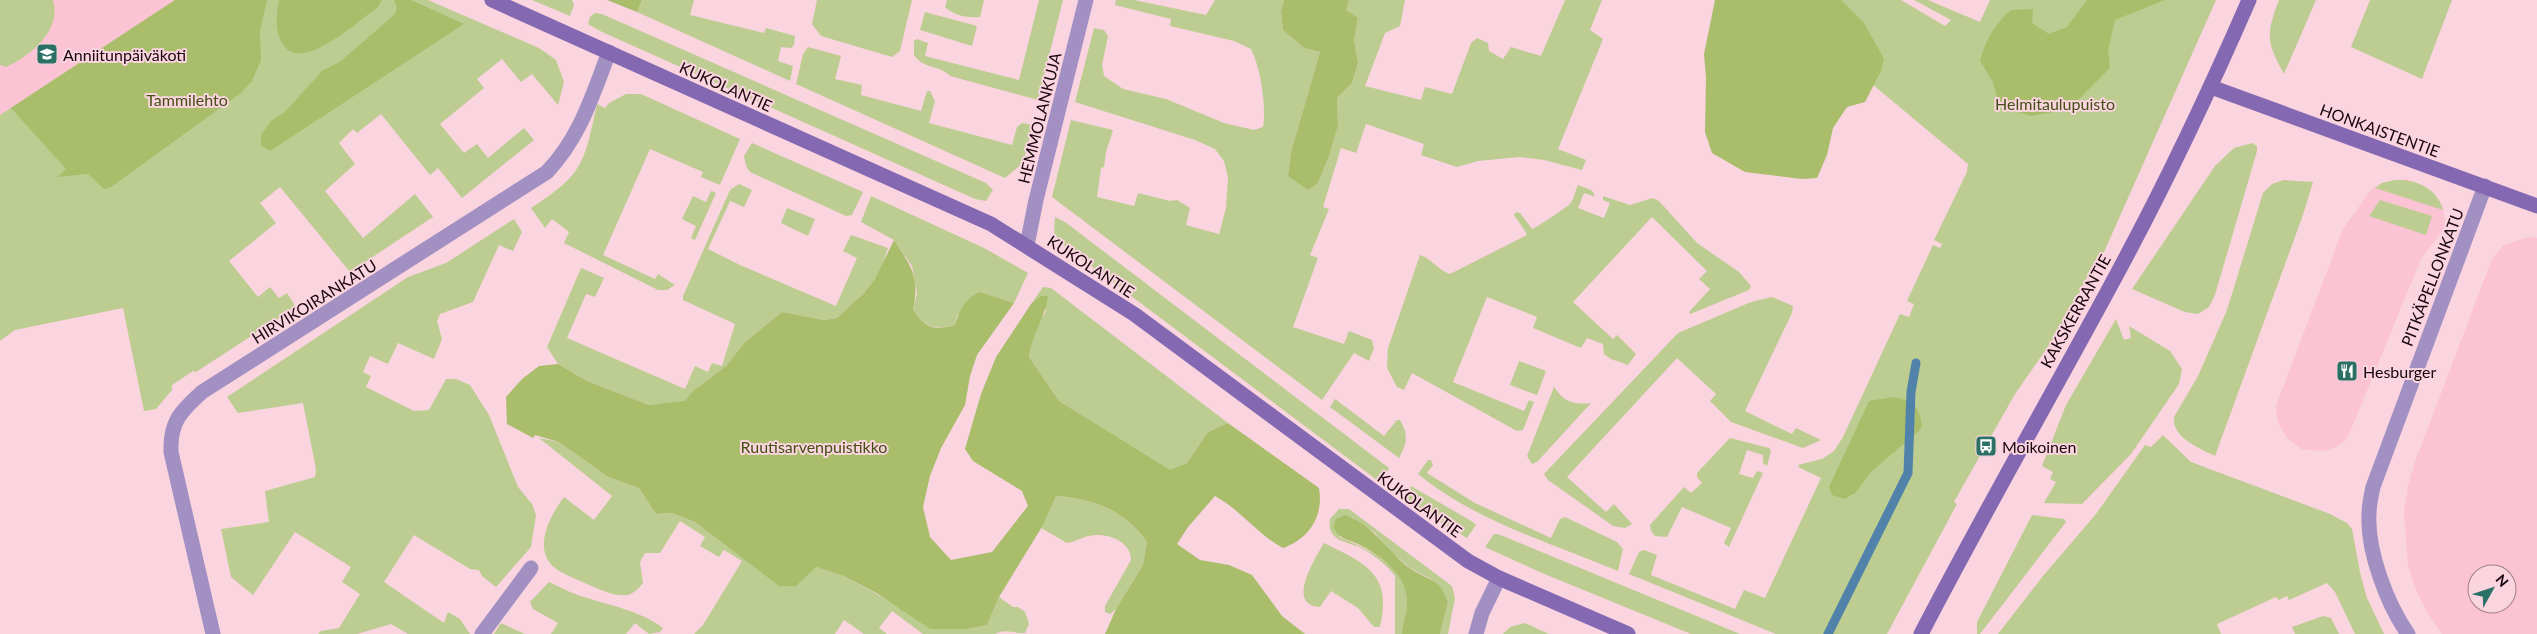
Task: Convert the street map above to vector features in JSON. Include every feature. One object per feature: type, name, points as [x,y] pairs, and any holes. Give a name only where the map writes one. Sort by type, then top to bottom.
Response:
[{"type":"street","name":"KUKOLANTIE","points":[[492,0],[991,224],[1134,314],[1468,561],[1499,578],[1628,634]]},
{"type":"street","name":"HEMMOLANKUJA","points":[[1027,245],[1036,200],[1086,0]]},
{"type":"street","name":"KAKSKERRANTIE","points":[[1921,634],[2036,417],[2118,272],[2211,87],[2249,0]]},
{"type":"street","name":"HIRVIKOIRANKATU","points":[[213,634],[171,452],[170,436],[174,422],[202,392],[547,172],[564,154],[578,132],[609,52]]},
{"type":"street","name":"HONKAISTENTIE","points":[[2211,87],[2537,206]]},
{"type":"street","name":"PITKÄPELLONKATU","points":[[2408,634],[2388,598],[2377,566],[2369,515],[2373,487],[2485,186]]},
{"type":"street","points":[[482,634],[531,568]]},
{"type":"street","points":[[1476,634],[1482,613],[1499,578]]},
{"type":"shaded area","name":"Anniitunpäiväkoti","points":[[0,0],[175,0],[0,115]]},
{"type":"shaded area","points":[[2407,179],[2430,190],[2442,205],[2445,218],[2443,230],[2421,259],[2350,432],[2345,440],[2336,447],[2323,451],[2301,449],[2287,438],[2282,430],[2277,419],[2276,406],[2343,229],[2371,190],[2382,183]]},
{"type":"shaded area","points":[[2529,237],[2537,238],[2537,634],[2442,634],[2428,614],[2416,590],[2408,565],[2404,512],[2408,486],[2415,462],[2492,259],[2504,245]]},
{"type":"green space","points":[[0,0],[53,0],[55,11],[53,22],[42,41],[25,56],[6,67],[0,65]]},
{"type":"green space","name":"Tammilehto","points":[[175,0],[428,0],[539,48],[556,60],[564,82],[558,105],[532,74],[521,82],[502,59],[477,79],[484,88],[440,124],[464,153],[477,144],[488,158],[524,128],[534,140],[462,198],[438,168],[430,175],[381,114],[357,133],[353,129],[339,143],[355,164],[325,191],[363,238],[415,194],[433,217],[350,272],[280,187],[260,203],[276,223],[229,261],[258,297],[270,287],[279,298],[287,293],[296,307],[196,372],[193,371],[172,385],[172,390],[156,409],[144,411],[123,308],[15,330],[0,341],[0,115]]},
{"type":"green space","points":[[175,0],[267,0],[260,31],[261,60],[252,81],[241,93],[111,187],[104,189],[88,174],[57,177],[66,169],[11,108]]},
{"type":"green space","points":[[279,0],[382,0],[377,8],[332,41],[305,53],[294,53],[281,42],[277,30]]},
{"type":"green space","points":[[394,0],[411,0],[464,24],[270,151],[261,145],[261,135],[271,121],[285,112],[322,71],[341,61],[395,14],[397,8]]},
{"type":"green space","points":[[532,0],[572,0],[574,5],[570,16]]},
{"type":"green space","points":[[607,0],[642,0],[637,12]]},
{"type":"green space","points":[[642,0],[694,0],[690,15],[764,33],[766,28],[795,36],[794,45],[791,48],[781,47],[778,61],[793,66],[790,81],[637,12]]},
{"type":"green space","points":[[817,0],[912,0],[900,51],[892,57],[821,36],[812,24]]},
{"type":"green space","points":[[947,0],[984,0],[980,17],[966,17],[953,12],[945,7]]},
{"type":"green space","points":[[1039,0],[1063,0],[1038,100],[950,76],[941,70],[922,63],[914,55],[914,41],[917,39],[928,43],[925,56],[1019,80]]},
{"type":"green space","points":[[1116,0],[1134,0],[1206,15],[1215,0],[1284,0],[1281,11],[1283,30],[1304,48],[1320,52],[1291,152],[1288,175],[1308,190],[1318,183],[1329,156],[1338,126],[1337,98],[1352,83],[1358,63],[1354,40],[1358,19],[1346,10],[1349,0],[1405,0],[1400,26],[1385,33],[1365,86],[1421,100],[1425,87],[1452,94],[1471,43],[1477,38],[1488,43],[1489,51],[1503,59],[1511,47],[1541,56],[1565,0],[1602,0],[1590,30],[1603,39],[1558,149],[1586,160],[1582,170],[1544,160],[1519,157],[1478,161],[1457,167],[1421,155],[1424,144],[1366,124],[1356,153],[1341,148],[1323,207],[1329,209],[1310,255],[1318,258],[1293,327],[1344,344],[1349,331],[1372,340],[1374,348],[1369,361],[1354,353],[1322,400],[1052,197],[1071,120],[1113,130],[1106,152],[1104,167],[1101,168],[1097,197],[1134,206],[1138,193],[1170,201],[1177,200],[1190,208],[1186,225],[1219,234],[1226,208],[1228,177],[1224,161],[1215,149],[1195,140],[1075,102],[1094,28],[1104,30],[1108,36],[1102,65],[1104,76],[1123,89],[1166,99],[1224,123],[1254,130],[1263,127],[1262,87],[1251,49],[1234,41],[1170,26],[1171,19],[1115,5]]},
{"type":"green space","points":[[1284,0],[1349,0],[1346,10],[1358,18],[1354,40],[1358,63],[1352,83],[1337,98],[1338,126],[1329,156],[1318,183],[1308,190],[1288,176],[1291,152],[1320,52],[1304,48],[1283,30],[1281,11]]},
{"type":"green space","points":[[1715,0],[1841,0],[1864,23],[1884,59],[1881,71],[1865,102],[1847,107],[1833,128],[1827,155],[1817,178],[1802,179],[1745,172],[1712,153],[1705,132],[1706,78],[1704,54]]},
{"type":"green space","name":"Helmitaulupuisto","points":[[1771,0],[1901,0],[1945,26],[1951,20],[1914,0],[1928,0],[1980,22],[1990,0],[2216,0],[2092,279],[2087,277],[2077,298],[2081,299],[2015,394],[1955,500],[1954,502],[1957,504],[1887,634],[1776,634],[1629,574],[1639,552],[1644,550],[1657,555],[1651,575],[1735,609],[1744,590],[1765,598],[1821,478],[1800,468],[1798,465],[1822,459],[1834,451],[1843,437],[1900,314],[1909,317],[1914,304],[1907,301],[1933,245],[1940,248],[1942,244],[1934,240],[1967,172],[1968,164]]},
{"type":"green space","points":[[2087,0],[2165,0],[2115,20],[2108,51],[2110,68],[2072,106],[2059,111],[2031,116],[2005,108],[1998,102],[1993,82],[1980,61],[1988,39],[1995,27],[2011,10],[2033,9],[2032,23],[2049,34],[2067,27]]},
{"type":"green space","points":[[2279,0],[2316,0],[2284,74],[2274,54],[2270,38],[2272,21]]},
{"type":"green space","points":[[2370,0],[2452,0],[2422,79],[2351,47]]},
{"type":"green space","points":[[925,12],[977,26],[972,46],[920,30]]},
{"type":"green space","points":[[595,13],[602,14],[986,183],[993,190],[986,201],[975,199],[600,31],[588,24],[590,17]]},
{"type":"green space","points":[[808,47],[841,56],[835,79],[862,85],[861,95],[921,111],[927,91],[930,91],[935,101],[929,123],[1012,145],[1017,127],[1022,123],[1033,125],[1023,163],[1005,178],[796,84],[803,54]]},
{"type":"green space","points":[[626,94],[641,94],[740,139],[720,185],[701,177],[703,172],[650,149],[603,255],[655,279],[658,274],[675,285],[667,290],[658,290],[564,243],[569,232],[552,219],[545,228],[531,208],[562,186],[579,165],[589,140],[597,104],[605,108],[609,103]]},
{"type":"green space","points":[[752,143],[863,192],[852,215],[846,216],[750,172],[746,166],[744,156]]},
{"type":"green space","points":[[2252,143],[2257,146],[2257,151],[2215,295],[2209,307],[2198,314],[2185,312],[2132,289],[2215,166],[2234,148]]},
{"type":"green space","points":[[2284,180],[2313,182],[2303,215],[2215,456],[2195,446],[2182,436],[2174,424],[2174,417],[2198,376],[2227,310],[2263,193],[2272,184]]},
{"type":"green space","points":[[2395,180],[2411,181],[2425,186],[2436,196],[2443,210],[2375,188],[2382,183]]},
{"type":"green space","points":[[739,184],[752,190],[744,207],[730,201],[708,249],[740,265],[836,306],[857,258],[843,251],[851,235],[888,248],[881,269],[875,279],[864,293],[837,318],[824,320],[782,312],[745,342],[726,366],[693,391],[686,401],[675,404],[649,405],[587,381],[558,364],[547,347],[581,268],[604,278],[595,297],[586,294],[567,338],[685,389],[695,366],[708,372],[712,363],[722,366],[735,324],[683,300],[683,296],[730,190]]},
{"type":"green space","points":[[1578,185],[1591,190],[1595,195],[1584,193],[1578,208],[1604,218],[1610,203],[1603,200],[1603,196],[1630,205],[1653,198],[1659,201],[1697,243],[1739,272],[1751,286],[1749,290],[1690,314],[1689,312],[1710,289],[1699,279],[1707,271],[1652,217],[1573,302],[1613,339],[1617,335],[1636,354],[1628,365],[1611,359],[1604,354],[1603,344],[1587,338],[1581,348],[1533,328],[1537,317],[1487,297],[1453,382],[1524,411],[1529,400],[1534,402],[1523,430],[1517,431],[1412,373],[1404,390],[1397,387],[1387,368],[1388,348],[1420,255],[1450,274],[1525,236],[1527,234],[1514,215],[1516,212],[1520,213],[1532,229],[1570,204]]},
{"type":"green space","points":[[711,191],[716,193],[695,240],[691,238],[696,226],[682,219],[693,196],[706,202]]},
{"type":"green space","points":[[871,196],[984,248],[1028,273],[1014,303],[980,292],[957,316],[955,325],[935,327],[926,324],[913,309],[917,293],[912,266],[894,240],[861,222]]},
{"type":"green space","points":[[2380,200],[2432,216],[2426,235],[2369,216]]},
{"type":"green space","points":[[787,208],[815,219],[808,236],[781,223]]},
{"type":"green space","points":[[1055,217],[1065,222],[1389,468],[1381,483],[1063,245],[1054,233]]},
{"type":"green space","points":[[514,219],[522,232],[513,251],[499,245],[473,302],[440,314],[437,321],[442,339],[434,359],[398,343],[388,364],[370,356],[363,372],[371,376],[366,387],[414,411],[429,410],[446,379],[456,379],[470,385],[489,415],[518,487],[532,504],[536,515],[531,547],[496,587],[482,576],[479,570],[470,569],[414,535],[384,582],[444,623],[448,612],[460,619],[470,634],[408,634],[391,624],[357,634],[318,634],[321,631],[339,628],[360,594],[342,582],[351,567],[295,532],[253,595],[231,577],[221,529],[269,522],[265,491],[315,477],[316,469],[303,403],[238,413],[227,397],[408,277],[446,263]]},
{"type":"green space","name":"Ruutisarvenpuistikko","points":[[894,240],[905,257],[915,280],[913,309],[926,324],[935,328],[955,325],[964,305],[970,298],[980,292],[1014,303],[977,355],[970,376],[965,405],[941,448],[930,476],[923,507],[930,537],[951,560],[992,552],[1028,506],[1022,491],[973,461],[965,449],[981,394],[996,357],[1031,304],[1040,296],[1048,296],[1029,357],[1059,401],[1170,470],[1187,463],[1208,432],[1228,423],[1319,488],[1319,508],[1313,525],[1300,539],[1283,548],[1215,496],[1188,527],[1177,544],[1200,560],[1229,565],[1252,575],[1282,616],[1305,634],[1105,634],[1116,609],[1143,565],[1147,542],[1139,531],[1119,514],[1096,503],[1056,496],[1043,525],[999,597],[987,625],[967,629],[930,629],[878,594],[844,576],[816,567],[796,586],[779,586],[695,522],[672,513],[656,514],[639,488],[608,477],[559,442],[535,435],[533,438],[507,424],[506,397],[522,379],[539,366],[558,364],[587,381],[649,405],[685,401],[693,391],[726,366],[745,342],[782,312],[824,320],[837,318],[864,293],[875,279]]},
{"type":"green space","points":[[1043,287],[1051,288],[1228,423],[1208,432],[1187,463],[1170,471],[1059,401],[1029,357],[1034,331],[1046,311],[1040,296],[1031,304]]},
{"type":"green space","points":[[1772,297],[1793,306],[1792,313],[1745,411],[1792,434],[1796,428],[1821,440],[1803,448],[1731,422],[1710,401],[1716,394],[1677,358],[1567,477],[1606,512],[1614,504],[1632,524],[1625,528],[1613,526],[1548,480],[1544,474],[1678,333],[1751,302]]},
{"type":"green space","points":[[2116,319],[2124,340],[2131,338],[2129,326],[2170,351],[2182,369],[2179,384],[2131,454],[2082,504],[2044,503],[2056,482],[2050,479],[2053,472],[2042,466],[2066,405]]},
{"type":"green space","points":[[1519,361],[1546,371],[1537,395],[1510,385]]},
{"type":"green space","points":[[1554,387],[1562,396],[1574,403],[1591,403],[1537,462],[1532,464],[1527,456]]},
{"type":"green space","points":[[1893,397],[1914,405],[1921,419],[1922,426],[1919,431],[1872,471],[1855,493],[1844,499],[1832,495],[1829,487],[1869,401]]},
{"type":"green space","points":[[1335,399],[1384,436],[1397,420],[1400,420],[1406,439],[1399,458],[1330,407]]},
{"type":"green space","points":[[2163,435],[2191,462],[2330,514],[2347,523],[2352,529],[2367,598],[2384,634],[2355,634],[2335,592],[2327,583],[2289,600],[2287,596],[2279,600],[2276,597],[2217,624],[2221,634],[1998,634],[2043,576],[2096,514],[2145,445],[2151,447]]},
{"type":"green space","points":[[539,438],[559,442],[608,477],[639,488],[656,514],[672,513],[695,522],[756,568],[816,567],[844,576],[907,611],[930,629],[967,629],[987,625],[999,597],[1013,607],[1018,607],[1025,612],[1029,624],[1025,633],[1006,631],[995,634],[923,634],[892,611],[879,628],[887,634],[864,634],[844,620],[835,634],[694,634],[703,625],[742,561],[724,550],[719,557],[700,546],[705,537],[680,521],[660,553],[645,553],[640,562],[643,583],[628,595],[617,595],[607,592],[559,571],[550,563],[545,555],[544,545],[548,524],[558,505],[564,497],[594,520],[612,496]]},
{"type":"green space","points":[[1730,438],[1769,448],[1771,451],[1767,466],[1763,463],[1763,455],[1747,450],[1739,474],[1753,478],[1757,471],[1763,473],[1729,547],[1724,543],[1731,528],[1682,507],[1667,537],[1655,536],[1651,531],[1650,525],[1684,487],[1691,493],[1702,483],[1697,477],[1697,473]]},
{"type":"green space","points":[[1428,460],[1431,460],[1433,465],[1427,473],[1475,503],[1551,538],[1560,519],[1565,517],[1617,542],[1623,549],[1618,571],[1514,530],[1440,491],[1418,474]]},
{"type":"green space","points":[[1411,486],[1473,522],[1476,525],[1467,538],[1406,502],[1402,498]]},
{"type":"green space","points":[[1056,496],[1096,503],[1108,508],[1129,522],[1147,542],[1143,565],[1116,609],[1110,614],[1105,612],[1105,606],[1131,560],[1130,553],[1127,547],[1116,539],[1102,535],[1084,537],[1067,543],[1041,528]]},
{"type":"green space","points":[[1339,509],[1349,509],[1452,586],[1455,598],[1448,634],[1440,634],[1448,602],[1431,579],[1410,568],[1390,551],[1375,533],[1352,517],[1339,537],[1362,547],[1384,561],[1401,579],[1406,591],[1407,607],[1402,634],[1395,634],[1395,576],[1373,555],[1335,537],[1330,527],[1330,519]]},
{"type":"green space","points":[[1345,515],[1355,519],[1371,531],[1408,567],[1433,581],[1441,588],[1448,602],[1440,634],[1402,634],[1407,603],[1403,584],[1398,575],[1383,560],[1338,534],[1333,527],[1336,519]]},
{"type":"green space","points":[[2032,515],[2064,519],[2066,522],[1980,634],[1977,634],[1977,622]]},
{"type":"green space","points":[[1494,534],[1498,534],[1740,634],[1691,634],[1542,573],[1485,547]]},
{"type":"green space","points":[[1324,543],[1363,564],[1379,582],[1383,609],[1380,627],[1374,627],[1358,608],[1331,591],[1320,607],[1310,604],[1305,598],[1306,580]]},
{"type":"green space","points":[[549,582],[570,592],[630,611],[653,621],[663,628],[660,632],[649,634],[635,623],[626,634],[551,634],[558,623],[533,609],[530,602]]},
{"type":"green space","points":[[2323,616],[2331,618],[2339,634],[2295,634],[2292,627]]},
{"type":"green space","points":[[501,623],[525,634],[494,634]]},
{"type":"green space","points":[[1525,623],[1549,634],[1503,634],[1510,627]]},
{"type":"waterway","points":[[1828,634],[1908,473],[1911,392],[1916,363]]},
{"type":"place","name":"Anniitunpäiväkoti","points":[[47,54]]},
{"type":"place","name":"Hesburger","points":[[2347,371]]},
{"type":"place","name":"Moikoinen","points":[[1986,446]]}]
